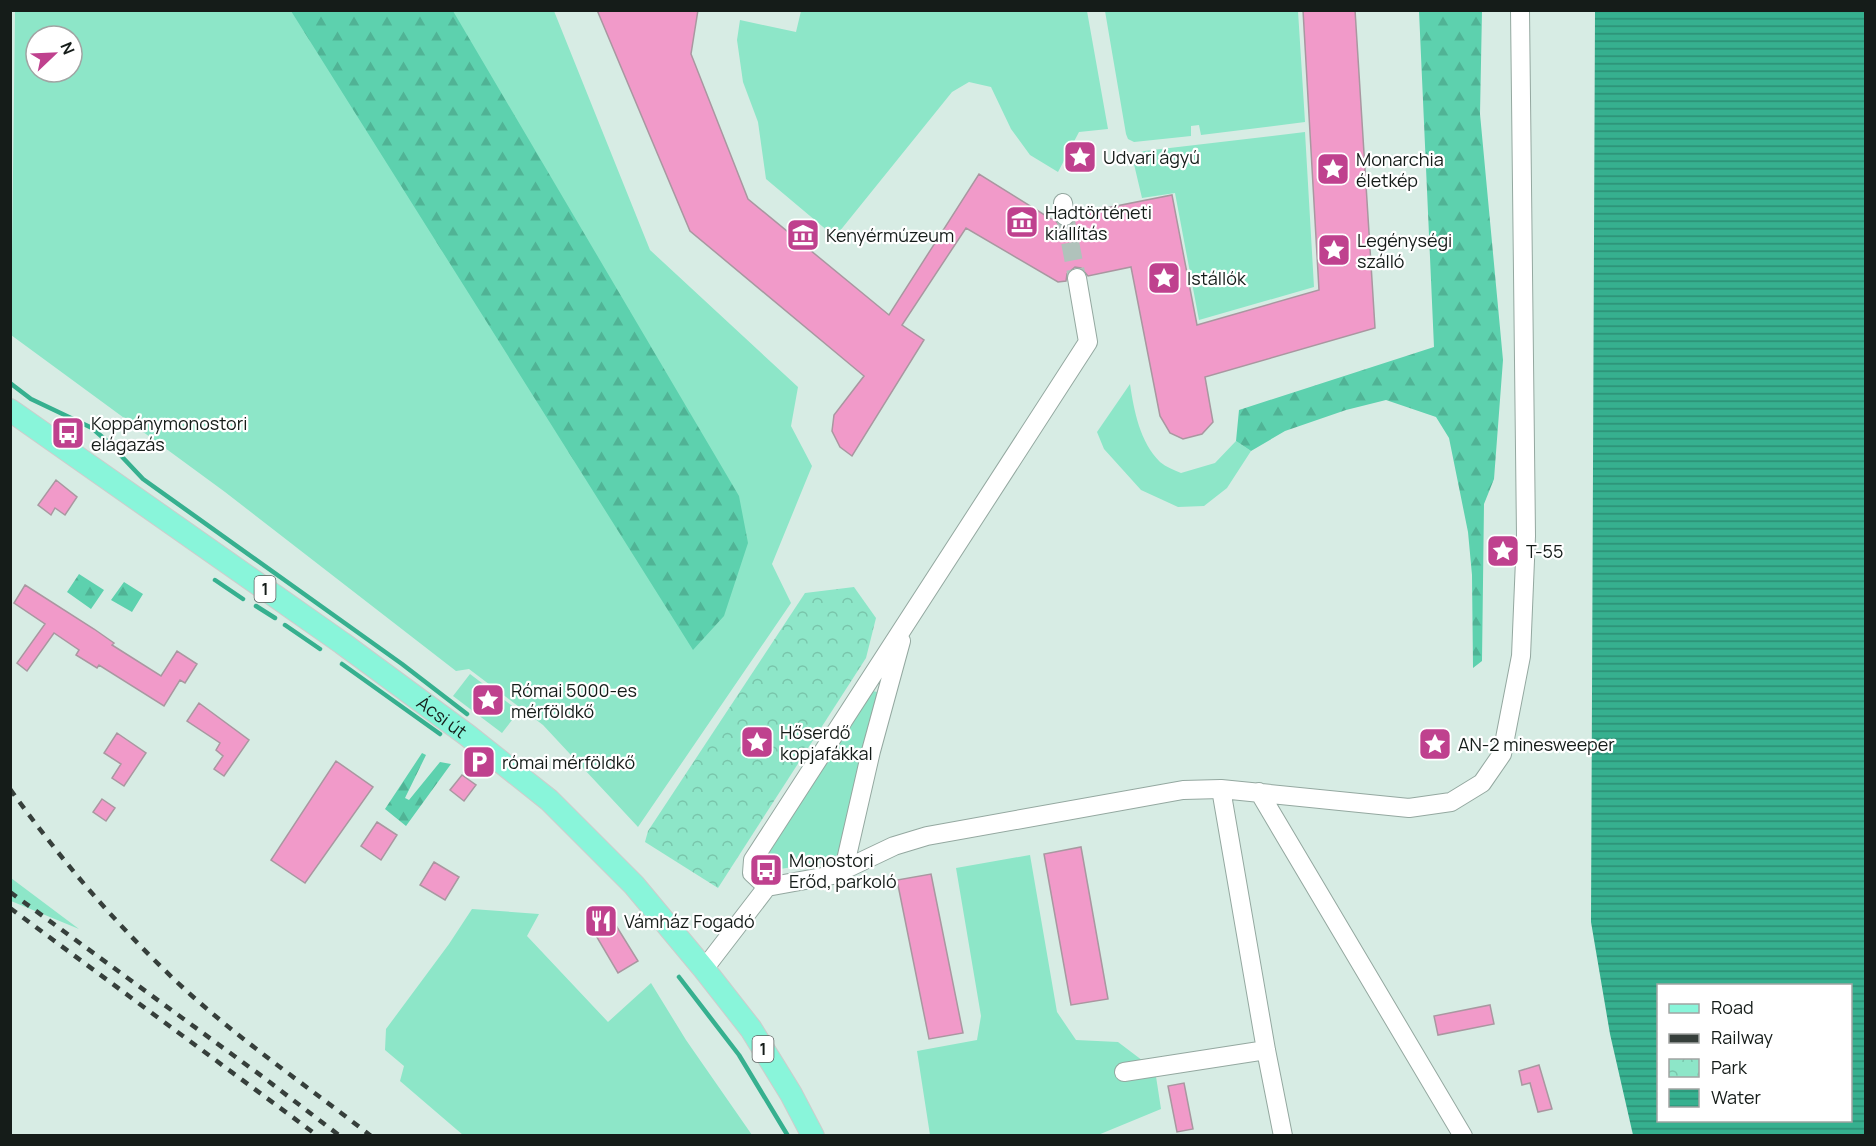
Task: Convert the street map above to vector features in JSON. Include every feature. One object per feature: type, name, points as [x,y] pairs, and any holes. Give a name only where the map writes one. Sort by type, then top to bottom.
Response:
[{"type":"main road","name":"Ácsi út","points":[[10,410],[342,643],[516,772],[549,800],[634,885],[704,969],[751,1029],[791,1094],[813,1136]]},
{"type":"street","points":[[704,969],[767,887],[833,875],[894,846],[927,836],[1183,790],[1221,789],[1259,792],[1409,808],[1451,802],[1482,783],[1502,754],[1521,656],[1526,536],[1520,10]]},
{"type":"street","points":[[767,887],[752,873],[753,860],[1088,342],[1077,278]]},
{"type":"street","points":[[844,869],[871,751],[905,628]]},
{"type":"street","points":[[863,688],[877,686],[887,694]]},
{"type":"street","points":[[1221,789],[1283,1136]]},
{"type":"street","points":[[1259,792],[1463,1136]]},
{"type":"street","points":[[1124,1072],[1266,1050]]},
{"type":"green space","points":[[15,11],[554,11],[650,250],[798,387],[791,426],[812,466],[772,564],[791,603],[638,827],[543,725],[469,669],[456,671],[225,492],[11,335]]},
{"type":"green space","points":[[291,11],[453,11],[739,496],[748,543],[724,616],[693,650]]},
{"type":"green space","points":[[801,11],[1087,11],[1108,129],[1079,132],[1058,172],[1030,155],[1011,129],[991,87],[969,82],[952,92],[835,237],[766,179],[758,122],[743,82],[737,40],[740,20],[796,32]]},
{"type":"green space","points":[[1105,11],[1298,11],[1305,122],[1201,135],[1199,125],[1191,126],[1191,136],[1134,142],[1128,139]]},
{"type":"green space","points":[[1419,11],[1482,11],[1480,114],[1503,360],[1494,479],[1484,504],[1482,661],[1473,668],[1472,575],[1468,532],[1449,438],[1436,417],[1386,400],[1346,410],[1285,431],[1251,451],[1236,441],[1239,410],[1434,347]]},
{"type":"green space","points":[[1305,132],[1314,287],[1199,320],[1175,193],[1142,198],[1133,160],[1136,155],[1144,151]]},
{"type":"green space","points":[[1130,384],[1136,415],[1147,445],[1160,462],[1167,467],[1181,473],[1215,463],[1236,441],[1251,451],[1227,488],[1204,506],[1178,507],[1141,490],[1104,449],[1097,432]]},
{"type":"green space","points":[[79,574],[104,590],[91,609],[67,592]]},
{"type":"green space","points":[[124,582],[143,594],[132,612],[111,600]]},
{"type":"green space","points":[[854,587],[876,618],[866,658],[718,888],[645,842],[648,831],[805,593]]},
{"type":"green space","points":[[470,674],[519,711],[502,733],[453,696]]},
{"type":"green space","points":[[869,690],[881,693],[839,853],[829,861],[774,870],[761,863]]},
{"type":"green space","points":[[422,753],[426,755],[405,798],[409,800],[440,762],[451,764],[406,826],[385,809]]},
{"type":"green space","points":[[1030,855],[1057,1012],[1076,1040],[1118,1042],[1155,1070],[1161,1109],[1098,1135],[930,1135],[917,1051],[977,1040],[981,1016],[956,868]]},
{"type":"green space","points":[[11,878],[79,929],[11,901]]},
{"type":"green space","points":[[472,909],[539,914],[527,936],[608,1022],[651,983],[686,1040],[752,1135],[463,1135],[400,1081],[404,1066],[385,1050],[386,1029]]},
{"type":"water","points":[[1595,11],[1865,11],[1865,1135],[1633,1135],[1610,1034],[1591,922]]},
{"type":"building","points":[[597,10],[698,10],[691,54],[748,199],[889,315],[979,174],[1054,219],[1061,227],[1072,224],[1076,214],[1172,195],[1197,325],[1319,290],[1303,10],[1355,10],[1375,328],[1205,377],[1213,422],[1202,434],[1183,439],[1170,433],[1160,416],[1131,267],[1088,276],[1081,268],[1075,267],[1067,274],[1066,281],[1058,282],[966,228],[902,325],[924,340],[852,456],[840,447],[832,431],[834,415],[864,376],[690,231]]},
{"type":"building","points":[[56,480],[77,497],[65,515],[55,508],[51,515],[38,505]]},
{"type":"building","points":[[25,585],[94,629],[114,643],[112,645],[161,676],[177,651],[197,664],[185,683],[180,680],[164,706],[99,665],[97,668],[76,655],[79,650],[54,633],[27,671],[17,663],[45,624],[14,603]]},
{"type":"building","points":[[199,703],[249,740],[224,776],[214,769],[223,756],[216,750],[220,743],[187,721]]},
{"type":"building","points":[[117,733],[146,753],[124,786],[112,778],[121,764],[104,753]]},
{"type":"building","points":[[336,761],[373,787],[305,883],[271,860]]},
{"type":"building","points":[[462,775],[476,785],[464,801],[450,790]]},
{"type":"building","points":[[102,799],[115,808],[106,821],[93,812]]},
{"type":"building","points":[[377,822],[397,835],[381,860],[361,846]]},
{"type":"building","points":[[1081,847],[1108,999],[1071,1005],[1044,854]]},
{"type":"building","points":[[434,862],[459,877],[445,900],[420,885]]},
{"type":"building","points":[[931,874],[963,1033],[929,1039],[897,880]]},
{"type":"building","points":[[607,911],[638,961],[618,973],[588,922]]},
{"type":"building","points":[[1490,1005],[1494,1024],[1438,1035],[1434,1016]]},
{"type":"building","points":[[1539,1065],[1552,1109],[1538,1112],[1530,1083],[1522,1085],[1519,1071]]},
{"type":"building","points":[[1184,1083],[1193,1129],[1177,1132],[1168,1086]]},
{"type":"waterway","points":[[10,383],[31,399],[92,428],[143,479],[402,664],[467,714]]},
{"type":"waterway","points":[[215,580],[243,599]]},
{"type":"waterway","points":[[256,606],[275,618]]},
{"type":"waterway","points":[[285,625],[320,649]]},
{"type":"waterway","points":[[342,664],[440,734]]},
{"type":"waterway","points":[[679,977],[739,1055],[788,1136]]},
{"type":"tunnel","points":[[1065,216],[1077,278]]},
{"type":"railway","points":[[10,789],[95,897],[166,971],[235,1032],[371,1136]]},
{"type":"railway","points":[[10,892],[340,1136]]},
{"type":"railway","points":[[10,908],[318,1136]]},
{"type":"place","name":"Udvari ágyú","points":[[1080,157]]},
{"type":"place","name":"Monarchia életkép","points":[[1333,169]]},
{"type":"place","name":"Hadtörténeti kiállítás","points":[[1022,222]]},
{"type":"place","name":"Kenyérmúzeum","points":[[803,235]]},
{"type":"place","name":"Legénységi szálló","points":[[1334,250]]},
{"type":"place","name":"Istállók","points":[[1164,278]]},
{"type":"place","name":"Koppánymonostori elágazás","points":[[68,433]]},
{"type":"place","name":"T-55","points":[[1503,551]]},
{"type":"place","name":"Római 5000-es mérföldkő","points":[[488,700]]},
{"type":"place","name":"Hőserdő kopjafákkal","points":[[757,742]]},
{"type":"place","name":"AN-2 minesweeper","points":[[1435,744]]},
{"type":"place","name":"római mérföldkő","points":[[479,762]]},
{"type":"place","name":"Monostori Erőd, parkoló","points":[[766,870]]},
{"type":"place","name":"Vámház Fogadó","points":[[601,921]]}]
